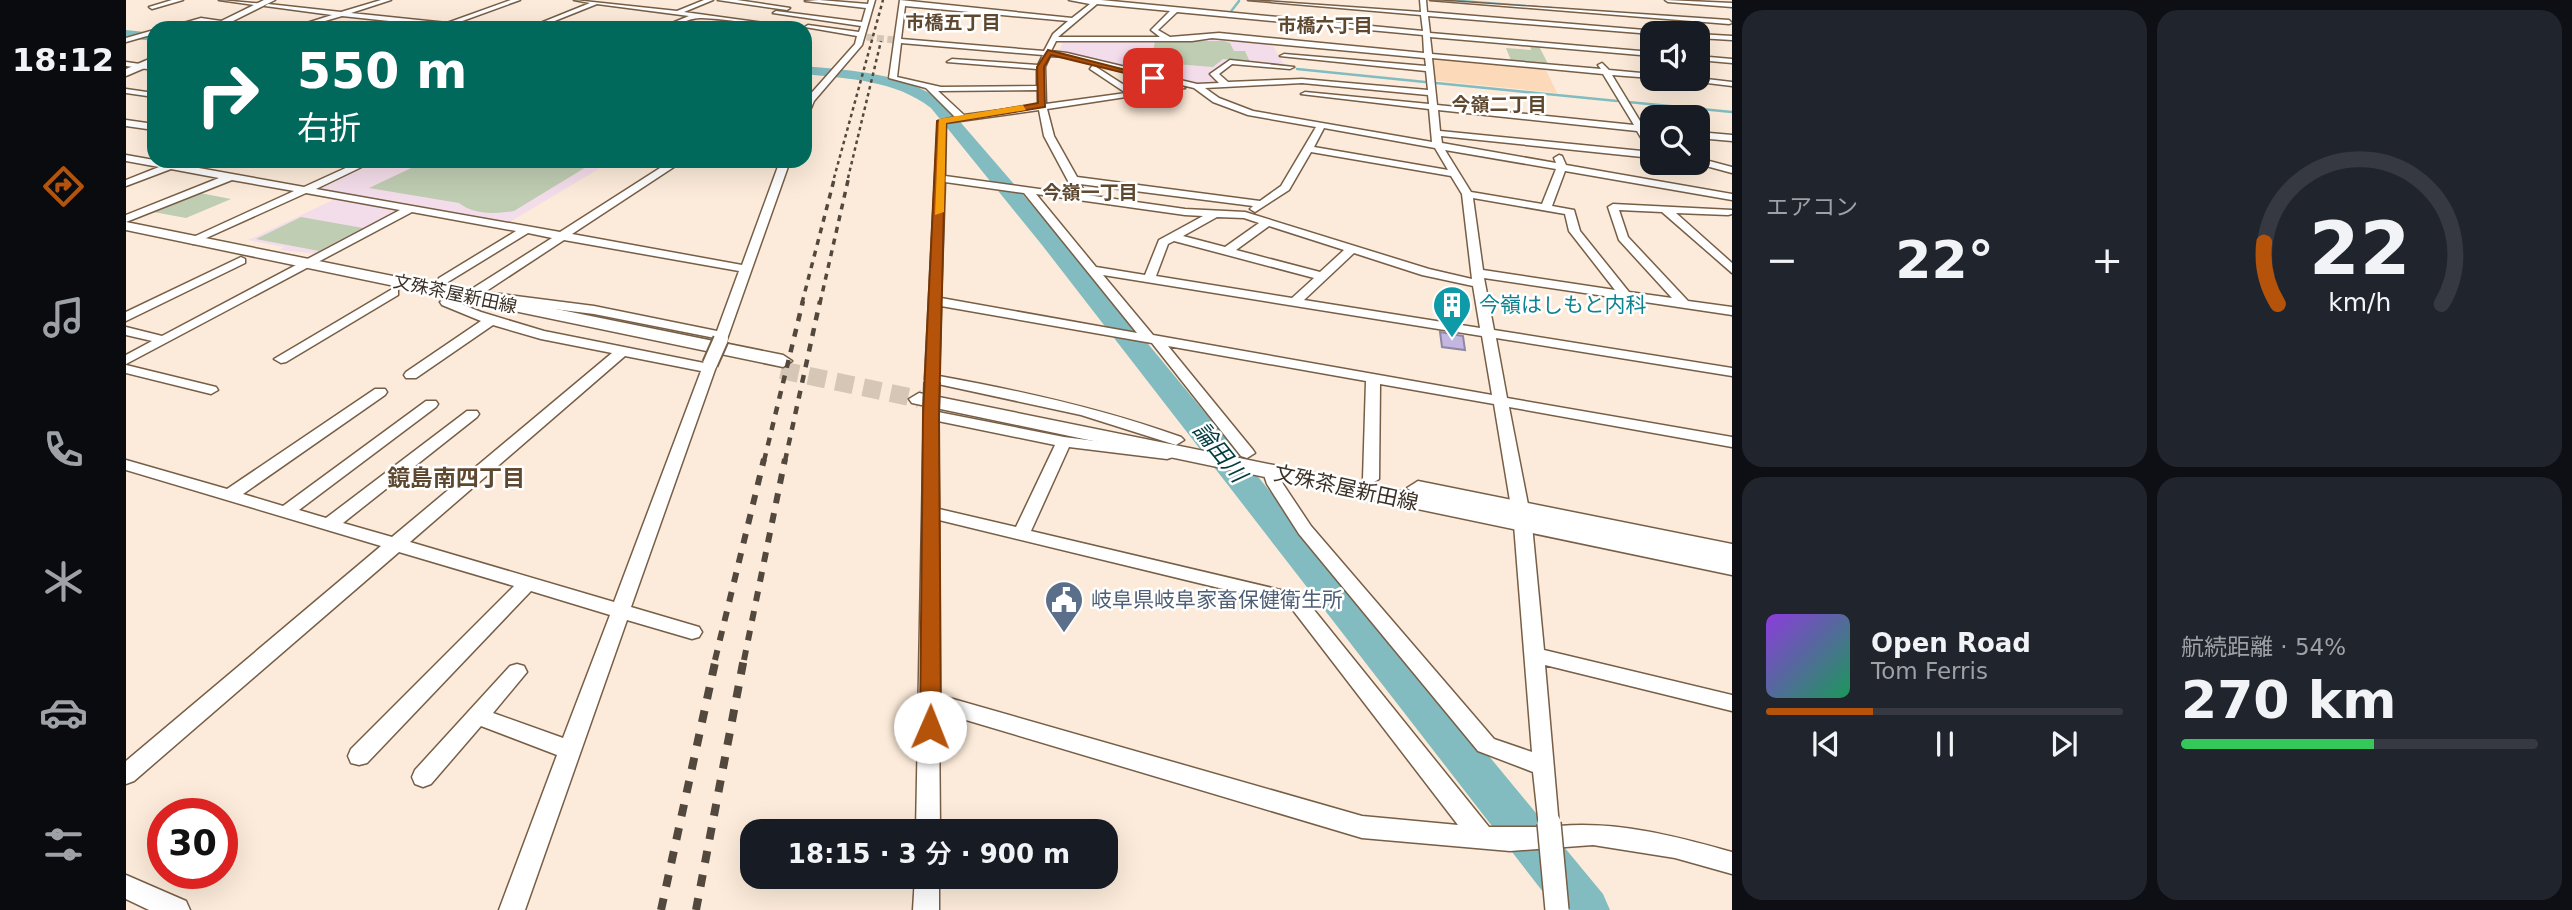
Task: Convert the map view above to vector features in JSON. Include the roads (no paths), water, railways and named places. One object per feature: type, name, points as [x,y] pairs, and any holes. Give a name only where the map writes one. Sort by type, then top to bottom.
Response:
[{"type":"main road","points":[[231,21],[279,0]]},
{"type":"main road","points":[[130,67],[147,60]]},
{"type":"main road","name":"文殊茶屋新田線","points":[[126,226],[193,241],[301,268],[394,292],[782,365],[472,295],[301,268],[241,261],[126,237]]},
{"type":"main road","name":"文殊茶屋新田線","points":[[928,396],[1521,517],[1732,552]]},
{"type":"main road","name":"文殊茶屋新田線","points":[[1254,462],[1371,479],[1732,567]]},
{"type":"street","points":[[152,7],[180,0]]},
{"type":"street","points":[[222,0],[412,21]]},
{"type":"street","points":[[317,21],[388,0]]},
{"type":"street","points":[[457,21],[517,0]]},
{"type":"street","points":[[577,0],[748,21]]},
{"type":"street","points":[[679,11],[710,0]]},
{"type":"street","points":[[721,0],[787,8]]},
{"type":"street","points":[[760,21],[809,0],[870,6]]},
{"type":"street","points":[[924,6],[933,0]]},
{"type":"street","points":[[1072,0],[1177,8],[1270,24],[1640,52]]},
{"type":"street","points":[[1169,8],[1174,0]]},
{"type":"street","points":[[1251,0],[1424,10],[1640,31]]},
{"type":"street","points":[[1355,0],[1424,10]]},
{"type":"street","points":[[1433,0],[1569,9]]},
{"type":"street","points":[[1456,0],[1730,22]]},
{"type":"street","points":[[1563,0],[1640,129]]},
{"type":"street","points":[[1668,0],[1732,5]]},
{"type":"street","points":[[549,21],[602,1]]},
{"type":"street","points":[[1083,198],[1049,136],[1042,105],[1041,67],[1053,39],[1097,1]]},
{"type":"street","points":[[1270,24],[1280,1]]},
{"type":"street","points":[[1706,1],[1730,22]]},
{"type":"street","points":[[1041,88],[929,87],[893,78],[903,2],[1075,20]]},
{"type":"street","points":[[719,18],[752,4]]},
{"type":"street","points":[[833,31],[870,6]]},
{"type":"street","points":[[812,96],[858,45],[870,6]]},
{"type":"street","points":[[987,12],[994,6]]},
{"type":"street","points":[[1168,39],[1154,30],[1177,8]]},
{"type":"street","points":[[1276,11],[1424,10]]},
{"type":"street","points":[[1424,10],[1430,93],[1437,139],[1467,194],[1521,517],[1557,910]]},
{"type":"street","points":[[776,13],[864,24]]},
{"type":"street","points":[[682,21],[698,15]]},
{"type":"street","points":[[812,29],[859,37]]},
{"type":"street","points":[[812,31],[859,37]]},
{"type":"street","points":[[130,39],[147,34]]},
{"type":"street","points":[[1053,39],[1168,39],[1211,36],[1640,75]]},
{"type":"street","points":[[1710,37],[1732,38]]},
{"type":"street","points":[[898,41],[1048,52],[1194,87],[1239,110],[1437,139],[1562,167],[1732,197]]},
{"type":"street","points":[[1277,42],[1310,106]]},
{"type":"street","points":[[971,89],[975,64],[984,47]]},
{"type":"street","points":[[1284,56],[1429,69]]},
{"type":"street","points":[[1710,58],[1732,60]]},
{"type":"street","points":[[952,61],[1041,67]]},
{"type":"street","points":[[1227,85],[1214,74],[1230,62],[1290,68]]},
{"type":"street","points":[[1098,64],[1091,68],[1133,94]]},
{"type":"street","points":[[928,819],[932,513],[928,396],[936,302],[942,121],[1042,105],[1227,85],[1298,81],[1430,93]]},
{"type":"street","points":[[1710,82],[1732,84]]},
{"type":"street","points":[[929,87],[961,117]]},
{"type":"street","points":[[126,91],[147,94]]},
{"type":"street","points":[[1305,94],[1640,129]]},
{"type":"street","points":[[1245,215],[1284,188],[1308,149],[1319,121]]},
{"type":"street","points":[[126,123],[147,126]]},
{"type":"street","points":[[1710,136],[1732,138]]},
{"type":"street","points":[[1437,139],[1640,154]]},
{"type":"street","points":[[1546,208],[1562,167],[1555,147]]},
{"type":"street","points":[[1308,149],[1455,174]]},
{"type":"street","points":[[126,159],[147,162]]},
{"type":"street","points":[[1710,164],[1732,170]]},
{"type":"street","points":[[126,183],[165,168]]},
{"type":"street","points":[[181,168],[746,269]]},
{"type":"street","points":[[193,241],[351,168]]},
{"type":"street","points":[[472,295],[667,168]]},
{"type":"street","points":[[512,910],[782,168]]},
{"type":"street","points":[[126,219],[230,177]]},
{"type":"street","points":[[940,178],[1213,215],[1245,215],[1426,272],[1625,295],[1732,311]]},
{"type":"street","points":[[1075,180],[1263,204]]},
{"type":"street","points":[[1025,190],[1275,484],[1305,530],[1486,745],[1544,766]]},
{"type":"street","points":[[1702,192],[1730,214]]},
{"type":"street","points":[[1467,194],[1570,212],[1575,231],[1625,295]]},
{"type":"street","points":[[1684,304],[1623,237],[1613,207],[1730,214]]},
{"type":"street","points":[[126,360],[410,209]]},
{"type":"street","points":[[1665,209],[1732,269]]},
{"type":"street","points":[[1150,279],[1163,243],[1213,215]]},
{"type":"street","points":[[1227,251],[1268,222]]},
{"type":"street","points":[[443,281],[526,230]]},
{"type":"street","points":[[1173,237],[1323,277]]},
{"type":"street","points":[[1294,303],[1352,249]]},
{"type":"street","points":[[126,317],[241,261]]},
{"type":"street","points":[[1093,270],[1732,372]]},
{"type":"street","points":[[281,359],[394,292]]},
{"type":"street","points":[[472,295],[594,310],[721,337]]},
{"type":"street","points":[[446,302],[492,319],[624,350],[709,366]]},
{"type":"street","points":[[936,302],[1732,442]]},
{"type":"street","points":[[411,375],[492,319]]},
{"type":"street","points":[[126,331],[164,340]]},
{"type":"street","points":[[126,774],[624,350]]},
{"type":"street","points":[[126,369],[211,390]]},
{"type":"street","points":[[1371,479],[1373,378]]},
{"type":"street","points":[[229,496],[380,392]]},
{"type":"street","points":[[928,396],[1063,442],[1189,449]]},
{"type":"street","points":[[285,512],[431,404]]},
{"type":"street","points":[[329,525],[472,414]]},
{"type":"street","points":[[1021,534],[1063,442]]},
{"type":"street","points":[[126,466],[692,632]]},
{"type":"street","points":[[932,513],[1295,600],[1482,837]]},
{"type":"street","points":[[359,756],[527,583]]},
{"type":"street","points":[[1534,655],[1732,704]]},
{"type":"street","points":[[423,777],[517,672]]},
{"type":"street","points":[[931,701],[1362,827],[1510,839],[1593,834],[1675,846],[1732,863]]},
{"type":"street","points":[[477,716],[570,750]]},
{"type":"street","points":[[126,887],[177,910]]},
{"type":"street","points":[[926,910],[927,889]]},
{"type":"waterway","points":[[1448,0],[1563,9]]},
{"type":"waterway","points":[[1229,14],[1239,1]]},
{"type":"waterway","name":"論田川","points":[[126,34],[147,36]]},
{"type":"waterway","points":[[1297,69],[1425,82]]},
{"type":"waterway","name":"論田川","points":[[812,71],[892,82],[924,95],[937,105],[1050,240],[1586,910]]},
{"type":"waterway","points":[[1436,83],[1617,101]]},
{"type":"waterway","points":[[1628,102],[1732,112]]},
{"type":"tunnel","points":[[856,36],[903,41]]},
{"type":"tunnel","points":[[781,370],[919,399]]},
{"type":"railway","points":[[834,178],[883,0]]},
{"type":"railway","points":[[848,178],[881,41]]},
{"type":"railway","points":[[802,303],[835,176]]},
{"type":"railway","points":[[820,303],[849,176]]},
{"type":"railway","points":[[764,461],[803,301]]},
{"type":"railway","points":[[785,461],[820,301]]},
{"type":"railway","points":[[715,660],[764,459]]},
{"type":"railway","points":[[744,660],[785,459]]},
{"type":"railway","points":[[661,910],[716,658]]},
{"type":"railway","points":[[696,910],[744,658]]},
{"type":"place","name":"今嶺はしもと内科","points":[[1452,339]]},
{"type":"place","name":"岐阜県岐阜家畜保健衛生所","points":[[1064,634]]},
{"type":"district","name":"市橋五丁目","points":[[953,22]]},
{"type":"district","name":"市橋六丁目","points":[[1325,25]]},
{"type":"district","name":"今嶺二丁目","points":[[1499,104]]},
{"type":"district","name":"今嶺一丁目","points":[[1090,192]]},
{"type":"district","name":"鏡島南四丁目","points":[[456,478]]}]
